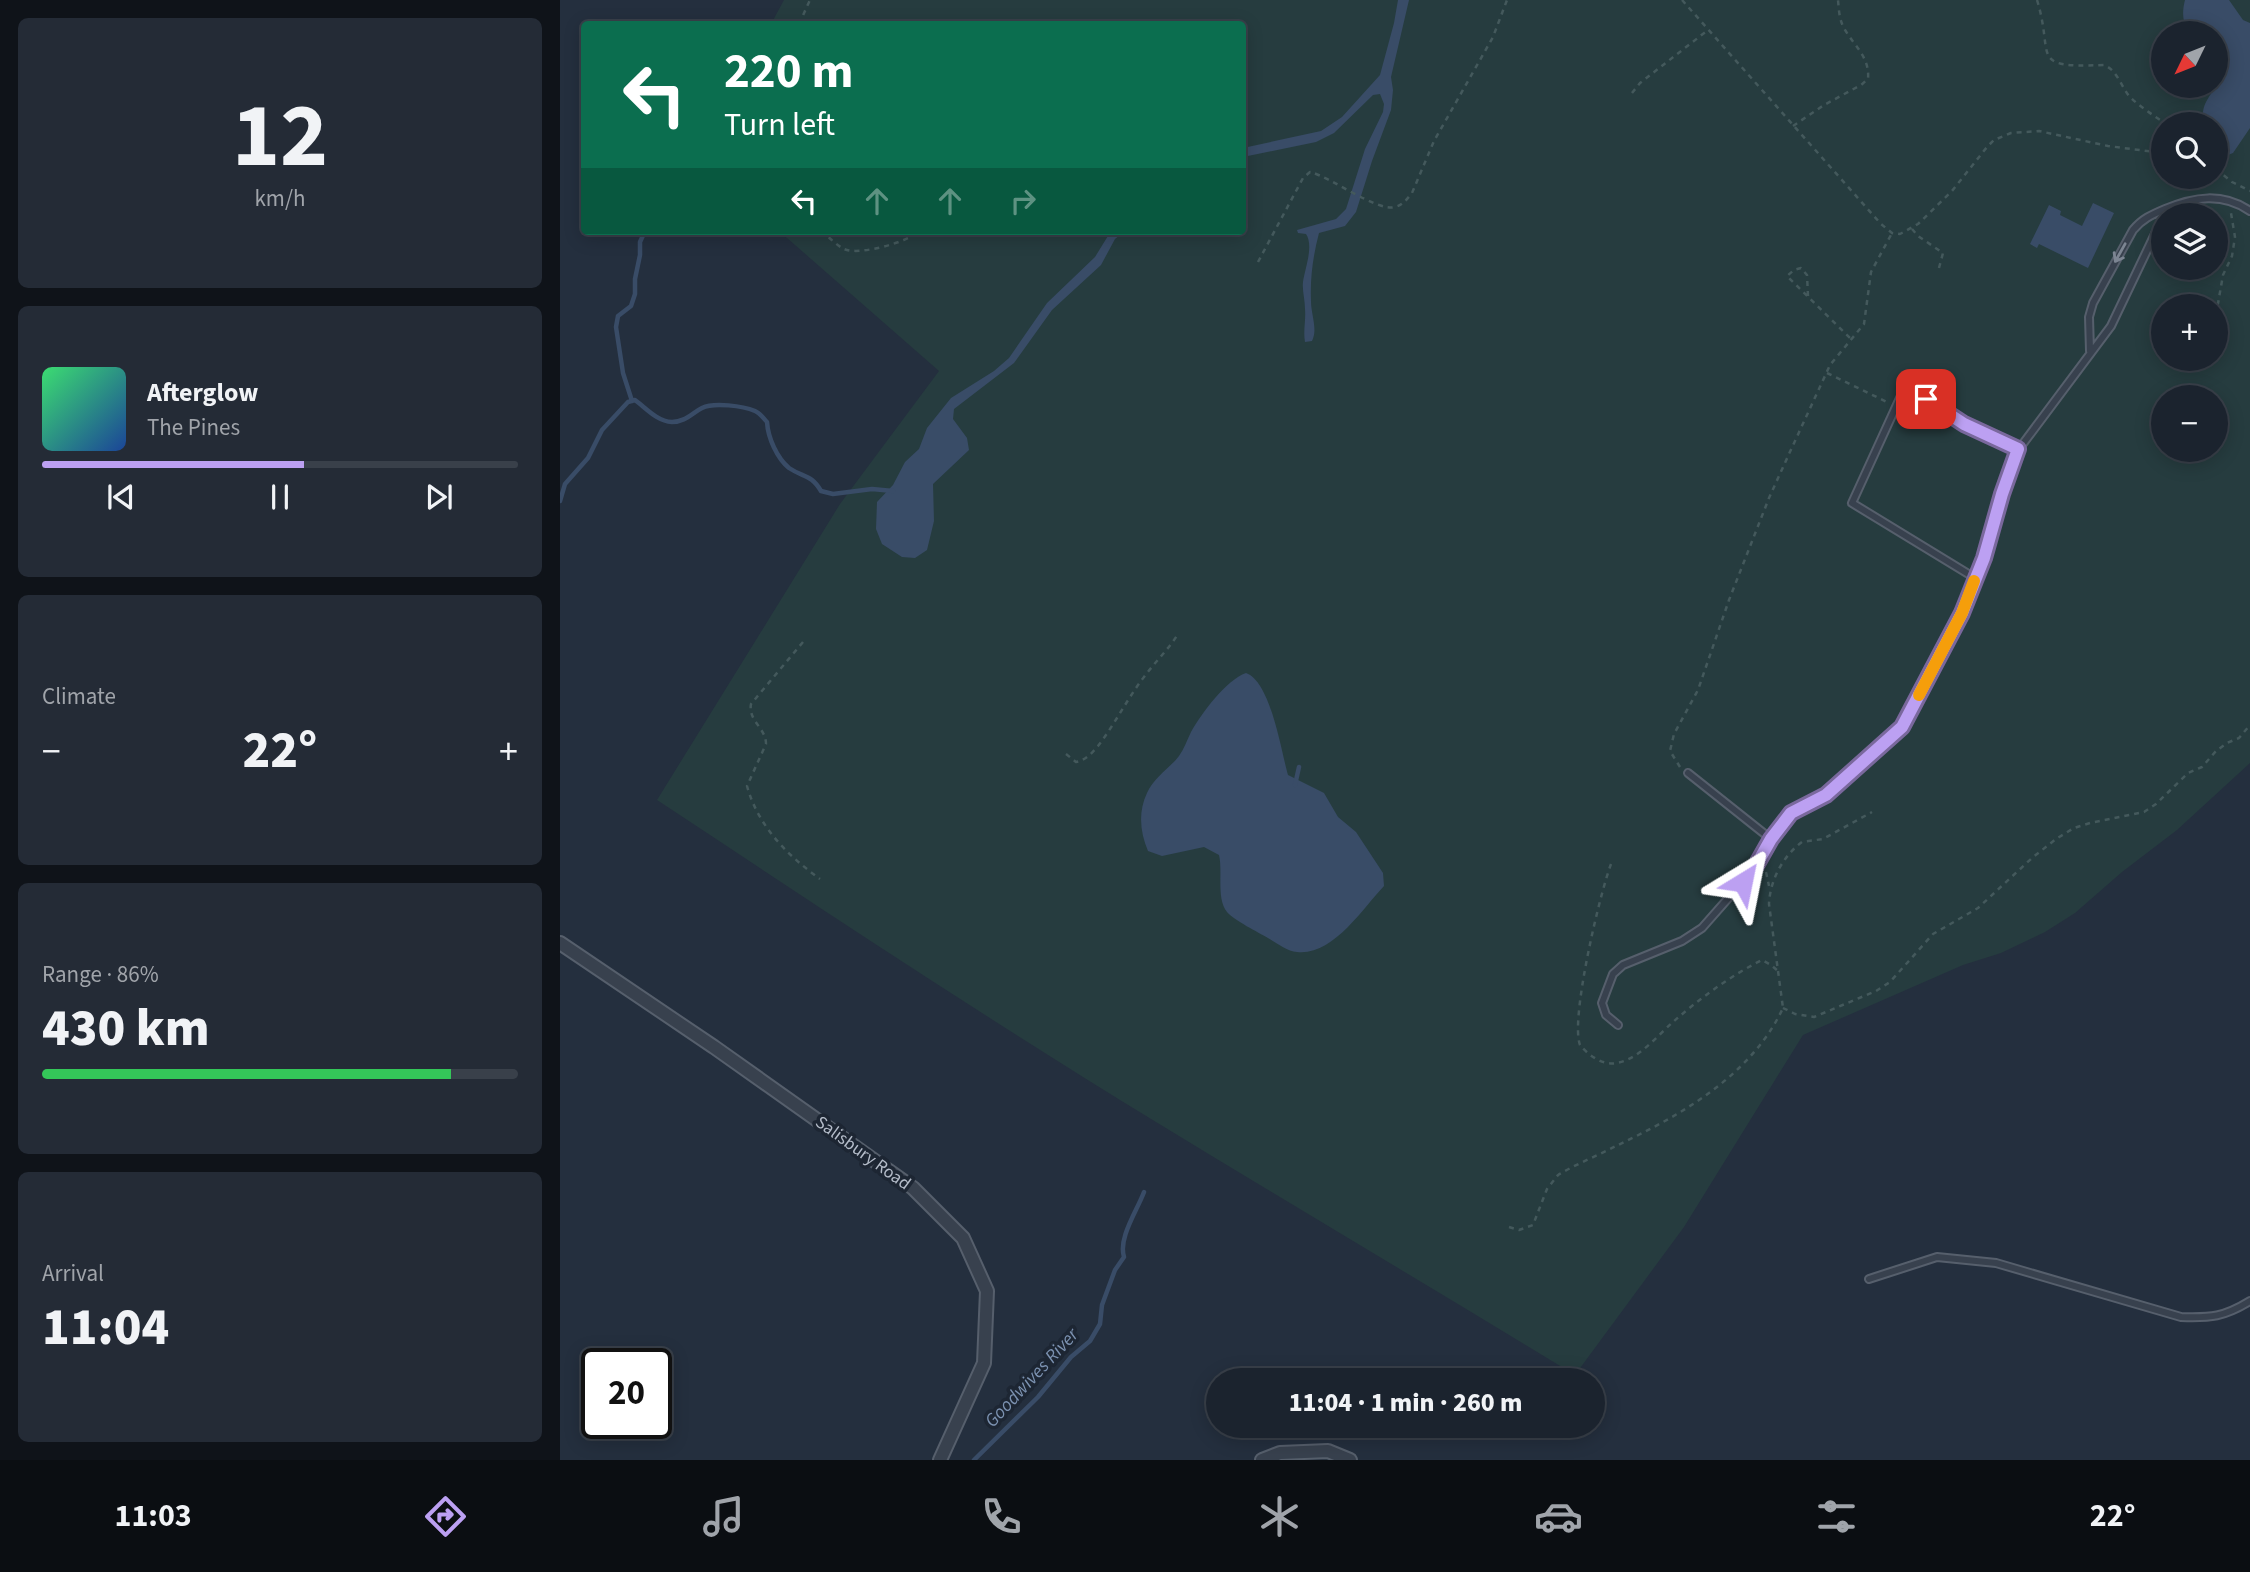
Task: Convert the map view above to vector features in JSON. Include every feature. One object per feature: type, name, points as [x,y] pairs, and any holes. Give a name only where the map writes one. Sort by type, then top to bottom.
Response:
[{"type":"street","name":"Salisbury Road","points":[[560,943],[714,1047],[913,1188],[963,1238],[986,1291],[984,1363],[940,1460]]},
{"type":"street","points":[[1262,1460],[1280,1453],[1328,1451],[1350,1460]]},
{"type":"lane","points":[[2179,203],[2206,197],[2227,200],[2250,211]]},
{"type":"lane","points":[[2090,352],[2089,317],[2093,303],[2133,230],[2139,222],[2151,216]]},
{"type":"lane","points":[[1618,1025],[1606,1015],[1602,1003],[1613,974],[1623,965],[1682,941],[1702,928],[1747,878],[1791,813],[1826,795],[1902,727],[1962,613],[1984,558],[2018,449],[2111,326],[2151,242]]},
{"type":"lane","points":[[1975,578],[1852,503],[1905,387],[1964,424],[2018,449]]},
{"type":"lane","points":[[1688,774],[1771,839]]},
{"type":"lane","points":[[1869,1279],[1937,1257],[1996,1263],[2181,1317],[2206,1317],[2231,1312],[2250,1301]]},
{"type":"path","points":[[800,21],[810,0]]},
{"type":"path","points":[[1258,262],[1306,173],[1315,173],[1378,205],[1391,208],[1406,201],[1434,141],[1493,37],[1507,0]]},
{"type":"path","points":[[1682,0],[1881,224],[1892,233],[1900,234],[1912,229],[1952,191],[1994,140],[2011,133],[2039,131],[2108,146],[2151,151]]},
{"type":"path","points":[[1793,126],[1824,104],[1868,79],[1867,63],[1844,28],[1838,0]]},
{"type":"path","points":[[2036,0],[2043,20],[2044,46],[2050,60],[2062,65],[2110,67],[2128,94],[2151,114]]},
{"type":"path","points":[[1632,93],[1640,83],[1709,30]]},
{"type":"path","points":[[2228,179],[2250,191]]},
{"type":"path","points":[[2203,189],[2206,197]]},
{"type":"path","points":[[2220,294],[2235,237],[2234,221],[2227,200]]},
{"type":"path","points":[[1912,229],[1917,236],[1943,253],[1939,268]]},
{"type":"path","points":[[1688,774],[1677,765],[1670,751],[1674,734],[1698,690],[1729,600],[1769,498],[1826,372],[1864,324],[1871,272],[1892,233]]},
{"type":"path","points":[[826,235],[845,250],[865,251],[912,235]]},
{"type":"path","points":[[1808,296],[1807,275],[1798,268],[1787,276],[1851,339]]},
{"type":"path","points":[[1826,372],[1896,407]]},
{"type":"path","points":[[1066,754],[1076,762],[1082,761],[1093,751],[1144,676],[1178,634]]},
{"type":"path","points":[[803,642],[751,704],[752,717],[766,737],[766,744],[747,786],[762,822],[792,858],[820,879]]},
{"type":"path","points":[[1783,1008],[1795,1014],[1814,1017],[1891,982],[1933,934],[1979,908],[2056,839],[2074,828],[2090,823],[2144,812],[2188,773],[2202,767],[2216,751],[2239,738],[2250,725]]},
{"type":"path","points":[[1770,890],[1784,861],[1797,845],[1823,839],[1872,812]]},
{"type":"path","points":[[1510,1227],[1519,1230],[1534,1225],[1547,1189],[1558,1175],[1669,1119],[1736,1071],[1758,1045],[1783,1008],[1769,904],[1770,890],[1767,874],[1759,861]]},
{"type":"path","points":[[1611,864],[1590,946],[1577,1028],[1580,1045],[1595,1058],[1615,1064],[1626,1060],[1651,1043],[1716,988],[1762,960],[1778,971]]},
{"type":"green space","points":[[784,0],[2250,0],[2250,763],[2177,830],[2122,872],[2075,913],[2045,932],[1803,1035],[1684,1227],[1580,1368],[1563,1368],[1208,1154],[905,963],[657,800],[840,504],[939,371],[784,235],[1246,235],[1246,21],[773,21]]},
{"type":"water","points":[[1398,0],[1409,0],[1391,77],[1391,110],[1356,212],[1345,226],[1319,233],[1311,284],[1314,332],[1312,341],[1305,342],[1303,285],[1309,245],[1306,234],[1298,233],[1297,230],[1336,219],[1346,209],[1365,149],[1383,112],[1384,104],[1380,94],[1373,95],[1334,133],[1316,142],[1246,156],[1246,147],[1321,131],[1342,117],[1380,75]]},
{"type":"water","points":[[2185,0],[2229,0],[2243,20],[2250,23],[2250,128],[2233,153],[2228,155],[2228,112],[2203,112],[2209,98],[2228,98],[2228,21],[2184,21]]},
{"type":"water","points":[[2093,203],[2114,213],[2088,268],[2039,244],[2037,248],[2030,244],[2049,205],[2061,211],[2060,215],[2082,226]]},
{"type":"water","points":[[1109,235],[1120,235],[1101,265],[1052,310],[1014,363],[954,409],[953,419],[967,438],[969,450],[933,484],[934,521],[927,550],[915,558],[902,557],[882,544],[876,529],[877,502],[893,485],[905,462],[919,449],[927,428],[951,398],[994,371],[1009,358],[1047,303],[1095,257]]},
{"type":"water","points":[[1246,673],[1255,679],[1268,703],[1288,775],[1324,793],[1338,817],[1356,832],[1383,873],[1384,886],[1346,929],[1323,947],[1310,951],[1297,952],[1286,948],[1227,912],[1222,900],[1219,855],[1204,847],[1162,856],[1148,851],[1143,837],[1142,807],[1150,787],[1179,756],[1191,732],[1215,698],[1231,682]]},
{"type":"waterway","points":[[632,401],[623,373],[616,327],[618,316],[631,306],[635,294],[640,242],[643,235]]},
{"type":"waterway","points":[[560,501],[565,484],[588,458],[602,430],[628,402],[635,400],[657,417],[672,422],[681,421],[702,408],[714,405],[736,406],[755,411],[767,422],[774,447],[785,464],[810,479],[821,491],[833,494],[872,489],[893,491]]},
{"type":"waterway","name":"Goodwives River","points":[[1295,785],[1299,767]]},
{"type":"waterway","name":"Goodwives River","points":[[974,1460],[1038,1397],[1071,1357],[1090,1341],[1100,1324],[1102,1305],[1115,1270],[1124,1257],[1126,1233],[1144,1192]]},
{"type":"slow traffic","points":[[1919,695],[1962,613],[1974,581]]},
{"type":"route","points":[[1743,882],[1791,813],[1826,795],[1902,727],[1962,613],[1984,558],[2010,466],[2018,449],[1964,424],[1926,399]]}]
